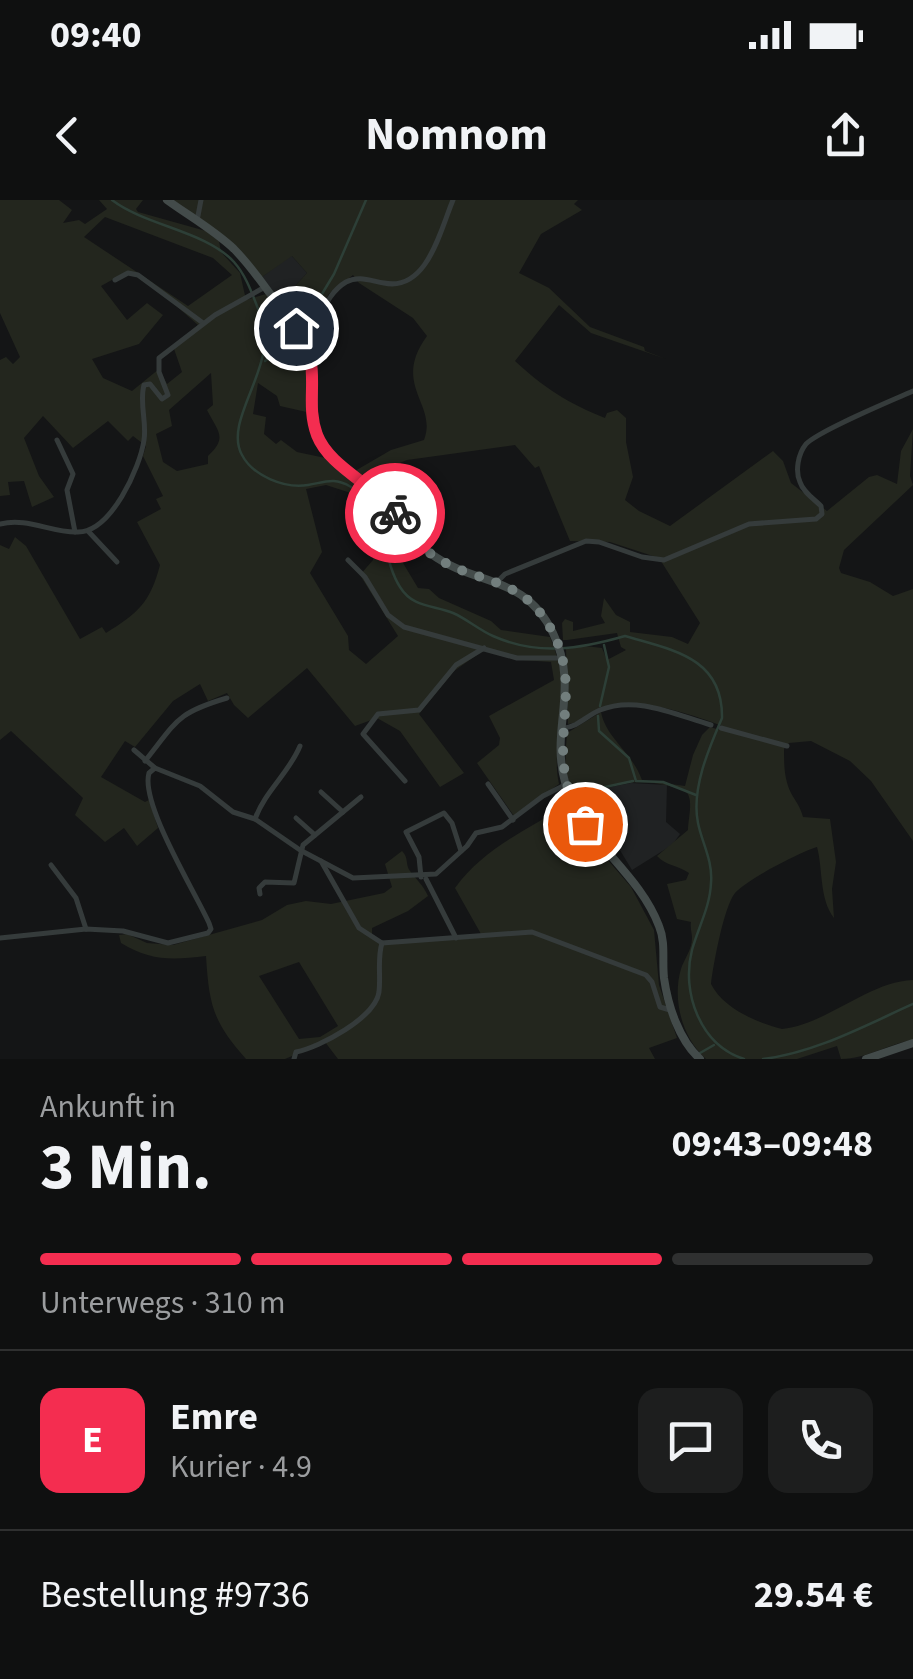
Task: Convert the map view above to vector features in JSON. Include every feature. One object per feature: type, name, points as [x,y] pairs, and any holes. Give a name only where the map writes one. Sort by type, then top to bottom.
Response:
[{"type":"main road","points":[[167,200],[236,252],[261,289],[304,338],[314,368],[314,423],[326,451],[377,492],[430,553],[457,568],[498,581],[527,598],[554,637],[567,683],[561,760],[565,784],[592,834],[636,883],[650,906],[663,937],[664,979],[672,1009],[682,1037],[698,1057]]},
{"type":"main road","points":[[866,1059],[913,1043]]},
{"type":"street","points":[[197,222],[200,200]]},
{"type":"street","points":[[304,338],[330,296],[344,283],[360,278],[400,284],[414,278],[426,261],[453,200]]},
{"type":"street","points":[[115,280],[128,273],[138,275],[203,324]]},
{"type":"street","points":[[0,524],[27,522],[88,531],[119,500],[135,470],[144,443],[144,385],[153,386],[160,398],[165,399],[168,394],[159,372],[159,358],[203,324],[261,289]]},
{"type":"street","points":[[498,581],[505,574],[586,542],[664,560],[748,524],[816,519],[822,514],[821,506],[802,487],[798,477],[803,448],[822,434],[913,391]]},
{"type":"street","points":[[57,440],[74,477],[67,490],[75,532]]},
{"type":"street","points":[[88,531],[117,562]]},
{"type":"street","points":[[348,560],[394,622],[530,660],[562,656]]},
{"type":"street","points":[[405,780],[363,734],[378,714],[419,710],[456,665],[484,648]]},
{"type":"street","points":[[145,761],[178,717],[198,706],[227,698]]},
{"type":"street","points":[[563,728],[572,728],[600,710],[634,704],[711,725]]},
{"type":"street","points":[[721,728],[787,746]]},
{"type":"street","points":[[255,819],[262,800],[288,770],[300,746]]},
{"type":"street","points":[[134,750],[154,768],[200,786],[233,812],[255,819],[300,850],[353,878],[424,877],[443,871],[476,833],[502,827],[565,784]]},
{"type":"street","points":[[0,938],[86,929],[123,931],[179,942],[208,933],[211,929],[162,833],[147,788],[149,773],[154,768]]},
{"type":"street","points":[[488,784],[513,820]]},
{"type":"street","points":[[322,792],[342,812]]},
{"type":"street","points":[[260,894],[259,888],[265,882],[294,883],[300,850],[361,796]]},
{"type":"street","points":[[456,938],[406,832],[444,812],[462,851]]},
{"type":"street","points":[[296,818],[315,834]]},
{"type":"street","points":[[321,860],[359,928],[382,943],[543,934],[646,974],[660,1007],[672,1009]]},
{"type":"street","points":[[51,866],[76,898],[86,929]]},
{"type":"street","points":[[294,1059],[296,1052],[319,1045],[375,1003],[382,943]]},
{"type":"shaded area","points":[[0,200],[59,200],[72,210],[63,223],[79,220],[85,224],[107,209],[99,200],[143,200],[138,212],[206,231],[219,241],[221,252],[240,273],[246,300],[266,294],[308,353],[311,413],[280,406],[277,396],[258,383],[253,414],[266,417],[264,434],[276,444],[281,440],[297,452],[330,459],[380,498],[394,516],[403,563],[418,588],[429,589],[501,630],[550,637],[563,692],[557,753],[559,784],[514,816],[477,763],[499,745],[500,738],[489,716],[554,680],[551,662],[521,660],[484,650],[454,671],[419,714],[464,773],[440,787],[400,731],[377,718],[355,726],[307,668],[248,718],[227,693],[208,701],[200,684],[173,701],[135,747],[125,741],[101,777],[145,802],[149,800],[158,828],[137,846],[124,828],[105,842],[75,815],[83,798],[11,731],[0,740],[0,545],[9,549],[15,537],[26,546],[80,639],[102,627],[106,633],[135,613],[152,589],[160,565],[137,522],[161,509],[156,499],[163,496],[143,456],[146,446],[133,436],[128,441],[108,421],[73,448],[43,416],[24,438],[39,476],[54,497],[32,507],[24,481],[8,482],[10,495],[0,496],[0,360],[6,357],[13,364],[20,357],[0,313]],"holes":[[[105,217],[213,258],[232,275],[188,306],[84,237]],[[128,271],[198,325],[173,346],[182,372],[167,384],[159,369],[132,391],[103,378],[92,359],[139,344],[163,315],[147,303],[127,320],[101,286]],[[211,373],[213,405],[207,410],[219,439],[208,456],[208,464],[177,471],[163,462],[156,434],[172,426],[169,410]],[[326,485],[357,495],[371,510],[373,560],[360,575],[398,636],[366,664],[349,650],[348,636],[310,573],[322,552],[306,489]]]},
{"type":"shaded area","points":[[170,200],[578,200],[574,204],[582,210],[541,234],[519,273],[549,288],[590,327],[666,359],[591,333],[559,305],[515,361],[546,387],[580,407],[605,418],[607,413],[617,410],[626,418],[633,477],[625,500],[670,526],[773,451],[783,461],[791,483],[827,511],[869,477],[877,475],[897,484],[901,451],[913,429],[913,485],[844,550],[839,568],[841,573],[870,582],[893,596],[913,589],[913,841],[871,781],[850,761],[811,741],[789,743],[784,749],[786,777],[803,817],[830,819],[836,862],[832,889],[834,918],[824,893],[817,847],[774,867],[741,887],[731,900],[711,984],[716,993],[742,1013],[782,1029],[815,1020],[896,982],[913,980],[913,1040],[841,1059],[837,1046],[797,1059],[706,1059],[698,1050],[685,1029],[678,993],[681,969],[692,942],[691,922],[677,919],[667,884],[686,880],[689,873],[657,856],[688,830],[688,795],[664,785],[637,782],[598,790],[575,803],[565,760],[567,733],[601,712],[608,730],[642,780],[685,786],[702,735],[710,727],[720,730],[722,726],[679,712],[632,704],[604,707],[568,724],[566,649],[602,648],[607,660],[626,650],[621,647],[617,633],[563,640],[562,623],[565,619],[573,622],[573,631],[605,623],[601,616],[604,598],[616,615],[630,622],[630,632],[672,637],[688,644],[700,623],[659,558],[610,542],[570,541],[539,466],[535,468],[515,445],[407,460],[367,476],[395,508],[355,471],[391,450],[424,440],[427,427],[413,368],[427,336],[413,318],[359,283],[353,275],[329,294],[305,331],[301,327],[302,300],[296,285],[307,273],[292,256],[262,277],[232,245]]},
{"type":"shaded area","points":[[291,255],[307,273],[296,285],[302,300],[301,327],[262,277]]},
{"type":"shaded area","points":[[631,783],[667,785],[666,822],[680,834],[672,845],[632,870],[615,842],[617,833],[610,823],[606,788]]},
{"type":"shaded area","points":[[568,804],[582,830],[631,887],[654,930],[659,985],[677,1038],[649,1048],[655,1059],[338,1059],[325,1042],[285,1059],[246,1059],[215,1012],[206,956],[162,958],[121,943],[119,935],[127,934],[147,943],[173,945],[262,920],[287,905],[306,901],[331,904],[384,893],[392,887],[385,864],[402,851],[428,896],[408,911],[372,928],[372,935],[382,941],[481,934],[455,888],[493,851]],"holes":[[[299,962],[338,1026],[320,1037],[299,1039],[259,976]]]},
{"type":"waterway","points":[[112,200],[208,243],[239,268],[261,316],[265,335],[258,372],[239,425],[242,455],[262,475],[280,483],[299,486],[335,481],[363,496],[377,519],[394,575],[411,599],[453,613],[493,636],[526,646],[575,647],[625,636],[692,659],[714,681],[722,718],[702,769],[696,810],[711,883],[692,950],[689,983],[705,1029],[716,1042],[744,1059]]},
{"type":"waterway","points":[[302,327],[334,274],[366,200]]},
{"type":"waterway","points":[[265,361],[297,334]]},
{"type":"waterway","points":[[600,706],[609,667],[604,645]]},
{"type":"waterway","points":[[598,716],[599,731],[629,758],[636,781],[663,782],[696,795]]},
{"type":"waterway","points":[[575,800],[605,787],[633,781]]},
{"type":"waterway","points":[[557,813],[568,804]]},
{"type":"waterway","points":[[763,1059],[821,1044],[913,1004]]},
{"type":"waterway","points":[[700,1053],[714,1045]]},
{"type":"way so far","points":[[395,513],[415,539],[438,559],[520,592],[550,627],[567,683],[561,750],[564,777],[585,824]]},
{"type":"route","points":[[296,328],[312,358],[318,438],[330,457],[377,492],[395,513]]}]
